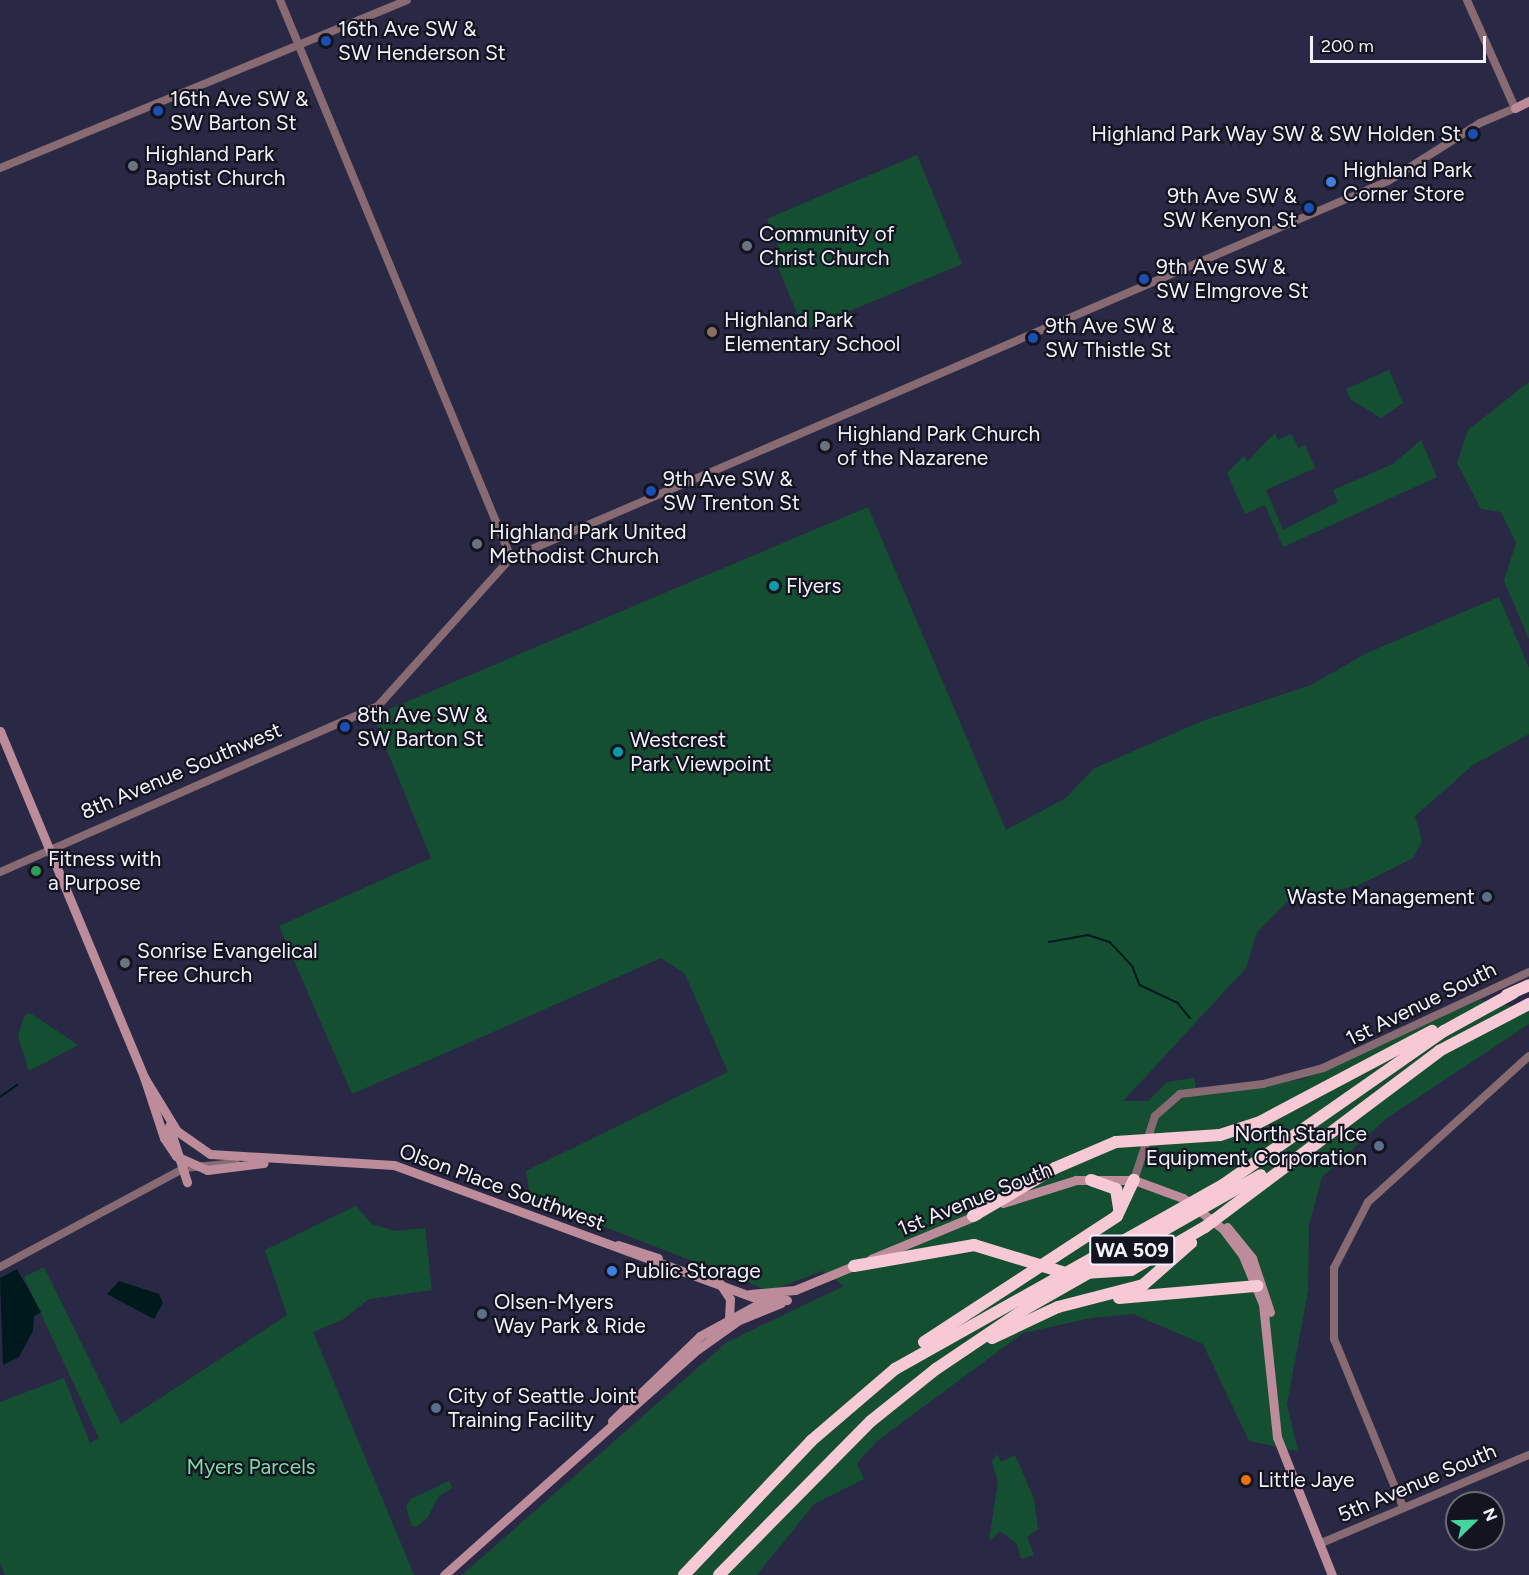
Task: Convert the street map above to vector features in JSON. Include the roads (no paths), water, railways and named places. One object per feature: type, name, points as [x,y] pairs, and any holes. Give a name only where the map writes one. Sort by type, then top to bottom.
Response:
[{"type":"highway","name":"WA 509","points":[[684,1575],[811,1441],[895,1369],[1223,1185],[1444,1030],[1529,985]]},
{"type":"highway","points":[[973,1216],[1055,1168],[1124,1141],[1220,1135],[1258,1124],[1513,993]]},
{"type":"highway","name":"WA 509","points":[[719,1575],[871,1421],[951,1359],[1025,1309],[1314,1143],[1439,1051],[1529,1004]]},
{"type":"highway","points":[[951,1359],[1036,1315],[1150,1280],[1210,1224],[1314,1143]]},
{"type":"highway","points":[[1091,1180],[1119,1192],[1117,1216]]},
{"type":"highway","points":[[895,1369],[942,1329],[1117,1216],[1134,1180]]},
{"type":"highway","points":[[854,1266],[959,1246],[1011,1254],[1069,1274],[1131,1270],[1210,1224]]},
{"type":"highway","points":[[1085,1301],[1257,1286]]},
{"type":"main road","points":[[1515,108],[1529,101]]},
{"type":"main road","points":[[0,731],[144,1077],[168,1120],[184,1168]]},
{"type":"main road","points":[[144,1077],[156,1120],[184,1168]]},
{"type":"main road","name":"Olson Place Southwest","points":[[168,1120],[190,1144],[210,1154],[270,1162],[394,1166],[614,1245],[640,1249],[662,1262],[719,1282],[758,1299],[787,1300]]},
{"type":"main road","name":"Olson Place Southwest","points":[[184,1168],[243,1170],[270,1162]]},
{"type":"main road","name":"1st Avenue South","points":[[791,1290],[1043,1188],[1091,1180],[1134,1180]]},
{"type":"main road","points":[[1134,1180],[1163,1188],[1210,1224],[1239,1239],[1269,1304],[1271,1386]]},
{"type":"main road","points":[[1210,1224],[1223,1229],[1257,1286],[1266,1318],[1271,1386],[1282,1455],[1332,1575]]},
{"type":"main road","points":[[719,1282],[730,1299],[729,1317]]},
{"type":"main road","points":[[444,1575],[612,1421],[679,1353],[758,1299],[791,1290]]},
{"type":"main road","points":[[739,1320],[787,1300],[791,1290]]},
{"type":"main road","name":"Olson Place Southwest","points":[[758,1299],[791,1290]]},
{"type":"main road","points":[[612,1421],[739,1320],[758,1299]]},
{"type":"street","points":[[280,0],[511,558],[1388,181],[1485,120],[1515,108],[1467,0]]},
{"type":"street","points":[[0,168],[407,0]]},
{"type":"street","name":"8th Avenue Southwest","points":[[0,872],[48,848],[378,706],[511,558]]},
{"type":"street","name":"1st Avenue South","points":[[1134,1180],[1155,1116],[1180,1094],[1287,1080],[1333,1065],[1529,972]]},
{"type":"street","points":[[1403,1507],[1339,1355],[1331,1317],[1338,1256],[1368,1202],[1529,1056]]},
{"type":"street","points":[[0,1267],[184,1168],[270,1162]]},
{"type":"street","name":"5th Avenue South","points":[[1318,1544],[1529,1455]]},
{"type":"waterway","points":[[1049,942],[1088,935],[1110,942],[1133,967],[1140,985],[1178,1003],[1190,1018]]},
{"type":"waterway","points":[[0,1097],[17,1085]]},
{"type":"place","name":"16th Ave SW & SW Henderson St","points":[[326,41]]},
{"type":"place","name":"16th Ave SW & SW Barton St","points":[[158,111]]},
{"type":"place","name":"Highland Park Way SW & SW Holden St","points":[[1473,134]]},
{"type":"place","name":"Highland Park Baptist Church","points":[[133,166]]},
{"type":"place","name":"Highland Park Corner Store","points":[[1331,182]]},
{"type":"place","name":"9th Ave SW & SW Kenyon St","points":[[1309,208]]},
{"type":"place","name":"Community of Christ Church","points":[[747,246]]},
{"type":"place","name":"9th Ave SW & SW Elmgrove St","points":[[1144,279]]},
{"type":"place","name":"Highland Park Elementary School","points":[[712,332]]},
{"type":"place","name":"9th Ave SW & SW Thistle St","points":[[1033,338]]},
{"type":"place","name":"Highland Park Church of the Nazarene","points":[[825,446]]},
{"type":"place","name":"9th Ave SW & SW Trenton St","points":[[651,491]]},
{"type":"place","name":"Highland Park United Methodist Church","points":[[477,544]]},
{"type":"place","name":"Flyers","points":[[774,586]]},
{"type":"place","name":"8th Ave SW & SW Barton St","points":[[345,727]]},
{"type":"place","name":"Westcrest Park Viewpoint","points":[[618,752]]},
{"type":"place","name":"Fitness with a Purpose","points":[[36,871]]},
{"type":"place","name":"Waste Management","points":[[1487,897]]},
{"type":"place","name":"Sonrise Evangelical Free Church","points":[[125,963]]},
{"type":"place","name":"North Star Ice Equipment Corporation","points":[[1379,1146]]},
{"type":"place","name":"Public Storage","points":[[612,1271]]},
{"type":"place","name":"Olsen-Myers Way Park & Ride","points":[[482,1314]]},
{"type":"place","name":"City of Seattle Joint Training Facility","points":[[436,1408]]},
{"type":"place","name":"Little Jaye","points":[[1246,1480]]},
{"type":"park label","name":"Myers Parcels","points":[[251,1467]]}]
